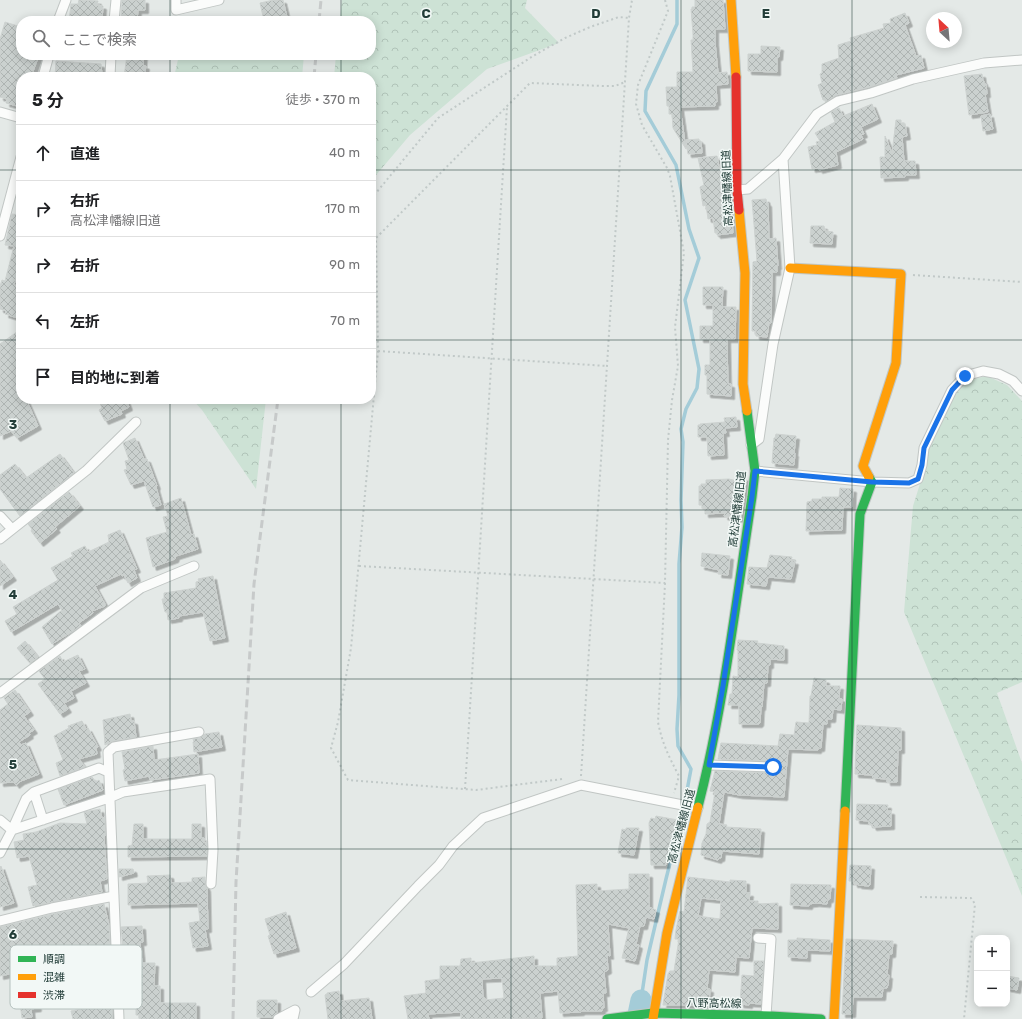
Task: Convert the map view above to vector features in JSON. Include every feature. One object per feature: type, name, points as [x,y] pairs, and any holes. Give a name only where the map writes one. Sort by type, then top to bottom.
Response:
[{"type":"street","points":[[60,16],[66,0]]},
{"type":"street","points":[[114,16],[116,0]]},
{"type":"street","points":[[176,0],[176,10],[219,0]]},
{"type":"street","name":"高松津幡線旧道","points":[[651,1016],[667,933],[695,808],[709,765],[723,686],[755,471],[743,384],[745,273],[737,190],[736,93],[731,0]]},
{"type":"street","points":[[44,72],[48,60]]},
{"type":"street","points":[[110,72],[111,60]]},
{"type":"street","points":[[737,190],[748,189],[783,159],[817,114],[838,101],[871,94],[913,79],[984,62],[1022,60]]},
{"type":"street","points":[[0,112],[16,117]]},
{"type":"street","points":[[751,445],[759,439],[773,344],[790,268],[783,159]]},
{"type":"street","points":[[0,236],[16,176]]},
{"type":"street","points":[[790,268],[901,274],[896,363],[863,466],[872,482],[860,514],[834,1019]]},
{"type":"street","points":[[755,471],[872,482],[909,483],[918,479],[922,465],[924,448],[952,390],[965,376],[983,371],[999,374],[1013,382],[1022,391]]},
{"type":"street","points":[[0,539],[87,470],[136,422]]},
{"type":"street","points":[[0,516],[12,529]]},
{"type":"street","points":[[0,693],[141,588],[194,566]]},
{"type":"street","points":[[116,945],[108,752],[114,747],[199,732]]},
{"type":"street","points":[[709,765],[773,767]]},
{"type":"street","points":[[0,853],[26,799],[34,792],[99,768],[108,772]]},
{"type":"street","points":[[12,830],[123,792],[210,779],[213,850],[211,884]]},
{"type":"street","points":[[311,992],[344,964],[439,865],[453,846],[483,818],[581,785],[695,808]]},
{"type":"street","points":[[34,792],[43,820]]},
{"type":"street","points":[[0,820],[12,830]]},
{"type":"street","points":[[0,921],[52,908],[114,896]]},
{"type":"street","points":[[758,938],[771,939],[766,1016]]},
{"type":"street","points":[[119,1009],[119,1019]]},
{"type":"street","points":[[278,1019],[295,1010],[293,1019]]},
{"type":"street","name":"八野高松線","points":[[607,1019],[651,1016],[766,1016],[821,1019]]},
{"type":"path","points":[[581,785],[629,18],[632,0]]},
{"type":"path","points":[[665,0],[668,11],[638,85],[636,101],[642,124],[670,176],[684,253],[675,327],[678,366],[672,400],[668,440],[665,583],[658,722],[665,748],[679,776],[673,803]]},
{"type":"path","points":[[376,193],[438,118],[533,56],[565,38],[619,17],[629,18]]},
{"type":"path","points":[[376,374],[378,351],[376,238],[530,83],[615,86],[625,82]]},
{"type":"path","points":[[465,789],[508,106]]},
{"type":"path","points":[[901,274],[1022,282]]},
{"type":"path","points":[[378,351],[607,366]]},
{"type":"path","points":[[373,404],[351,648],[338,722],[331,748],[348,780],[476,790],[566,779]]},
{"type":"path","points":[[359,566],[665,583]]},
{"type":"path","points":[[920,896],[971,898],[975,904],[964,1019]]},
{"type":"green space","points":[[342,0],[527,0],[525,8],[559,43],[487,69],[410,135],[376,175],[376,72],[334,72],[336,60],[376,60],[376,16],[340,16]]},
{"type":"green space","points":[[178,60],[304,60],[302,72],[175,72]]},
{"type":"green space","points":[[987,376],[1007,385],[1022,401],[1022,682],[997,693],[1022,763],[1022,896],[904,612],[913,506],[925,468],[930,439],[951,397],[969,380]]},
{"type":"green space","points":[[197,404],[265,404],[256,489]]},
{"type":"building","points":[[79,0],[98,1],[97,5],[103,6],[102,16],[70,16],[71,4],[78,4]]},
{"type":"building","points":[[122,0],[145,0],[145,10],[138,10],[137,16],[121,16]]},
{"type":"building","points":[[283,0],[287,16],[263,16],[260,3]]},
{"type":"building","points":[[695,0],[723,0],[725,29],[715,29],[715,42],[718,73],[727,72],[728,84],[716,85],[717,102],[715,102],[715,106],[680,107],[686,149],[673,128],[672,114],[669,114],[669,106],[667,106],[666,87],[677,87],[677,72],[693,72],[691,40],[693,40],[693,34],[691,9],[692,7],[695,7]]},
{"type":"building","points":[[905,13],[909,23],[905,25],[916,56],[921,55],[924,68],[896,75],[897,78],[869,87],[836,95],[826,102],[823,100],[818,85],[822,83],[820,74],[822,73],[822,64],[839,58],[838,45],[851,41],[850,38],[884,28],[883,24],[891,23],[890,19]]},
{"type":"building","points":[[5,22],[16,25],[16,60],[37,60],[33,72],[16,72],[16,106],[6,103],[7,99],[0,97],[0,39]]},
{"type":"building","points":[[761,46],[780,47],[779,57],[777,57],[777,72],[748,71],[748,54],[761,54]]},
{"type":"building","points":[[126,60],[144,60],[143,65],[146,66],[145,72],[125,72]]},
{"type":"building","points":[[56,61],[101,64],[102,72],[55,72]]},
{"type":"building","points":[[982,74],[984,84],[986,84],[987,94],[985,94],[988,112],[969,115],[964,76]]},
{"type":"building","points":[[872,104],[878,119],[861,127],[864,134],[861,135],[863,139],[836,152],[838,165],[819,170],[819,168],[812,169],[808,147],[817,145],[816,142],[820,141],[815,133],[835,122],[831,112],[839,108],[843,116]]},
{"type":"building","points":[[990,114],[993,129],[983,131],[981,116]]},
{"type":"building","points":[[896,120],[901,120],[901,124],[905,124],[907,136],[902,137],[904,161],[915,161],[916,175],[881,178],[880,157],[885,157],[885,136],[892,153]]},
{"type":"building","points":[[699,139],[699,141],[701,141],[702,153],[688,154],[686,140]]},
{"type":"building","points":[[717,156],[723,188],[729,187],[733,233],[717,235],[717,233],[715,233],[713,218],[708,219],[706,205],[703,206],[700,187],[704,185],[698,158]]},
{"type":"building","points":[[766,199],[768,203],[769,239],[776,238],[778,266],[777,272],[772,272],[771,323],[769,323],[767,337],[756,336],[756,331],[752,331],[753,262],[757,261],[752,200]]},
{"type":"building","points":[[12,214],[16,214],[16,279],[14,285],[16,286],[16,317],[5,314],[6,311],[0,309],[0,286],[2,280],[5,281],[14,246],[5,245]]},
{"type":"building","points":[[811,226],[824,226],[825,231],[833,232],[832,244],[810,243]]},
{"type":"building","points":[[703,287],[723,287],[722,307],[736,307],[735,339],[727,339],[728,384],[731,384],[731,396],[707,394],[707,375],[705,375],[705,365],[710,365],[710,339],[700,339],[700,326],[713,326],[713,305],[703,305]]},
{"type":"building","points":[[16,333],[16,404],[28,404],[38,426],[17,438],[11,431],[0,436],[0,344]]},
{"type":"building","points":[[100,404],[128,404],[129,407],[121,411],[122,414],[105,421],[99,410],[102,408]]},
{"type":"building","points":[[736,417],[737,427],[725,428],[726,433],[723,433],[724,455],[708,456],[707,437],[698,437],[698,425],[725,422],[724,418]]},
{"type":"building","points":[[776,434],[796,436],[794,465],[772,463],[774,438]]},
{"type":"building","points":[[135,438],[144,459],[147,459],[157,486],[161,505],[153,507],[144,481],[131,485],[124,470],[127,469],[125,461],[129,460],[123,443]]},
{"type":"building","points":[[60,454],[74,473],[20,516],[0,489],[0,475],[15,464],[26,478]]},
{"type":"building","points":[[737,476],[746,478],[741,519],[724,516],[725,513],[705,514],[705,508],[702,508],[702,505],[699,505],[699,486],[701,486],[701,484],[706,484],[706,480],[729,479],[737,481]]},
{"type":"building","points":[[840,488],[853,489],[852,507],[843,507],[842,530],[806,531],[807,502],[812,501],[812,499],[822,499],[822,497],[839,497]]},
{"type":"building","points":[[69,492],[80,506],[55,527],[57,529],[40,543],[31,531],[32,529],[28,524]]},
{"type":"building","points":[[181,498],[191,535],[194,534],[198,549],[176,556],[175,559],[153,567],[146,538],[167,532],[163,517],[168,516],[164,504]]},
{"type":"building","points":[[120,530],[137,569],[134,570],[137,578],[128,583],[124,575],[122,576],[121,574],[95,586],[105,606],[92,611],[93,613],[79,623],[81,626],[52,644],[42,627],[62,610],[58,604],[11,632],[5,621],[17,614],[13,607],[58,580],[51,568],[73,556],[71,553],[85,546],[88,552],[109,542],[108,535]]},
{"type":"building","points":[[702,553],[730,556],[728,575],[718,574],[719,570],[701,566]]},
{"type":"building","points":[[770,555],[792,557],[791,561],[795,561],[791,579],[768,577],[766,586],[747,584],[749,567],[767,568]]},
{"type":"building","points":[[0,560],[13,577],[0,586]]},
{"type":"building","points":[[213,576],[225,638],[210,641],[203,612],[179,616],[179,618],[168,620],[167,612],[165,612],[162,599],[164,599],[164,593],[196,588],[196,582],[199,581],[198,579]]},
{"type":"building","points":[[738,640],[758,641],[757,643],[784,646],[784,660],[770,659],[770,665],[768,665],[767,683],[764,683],[759,724],[739,724],[739,705],[728,705],[730,694],[732,694],[733,676],[738,677]]},
{"type":"building","points":[[25,641],[38,657],[30,663],[17,648]]},
{"type":"building","points":[[78,655],[85,669],[79,671],[86,683],[71,691],[74,698],[64,703],[68,709],[60,714],[38,684],[45,679],[39,671],[60,656],[63,662]]},
{"type":"building","points":[[814,678],[826,680],[826,686],[840,686],[839,698],[842,699],[841,710],[833,709],[832,719],[827,719],[827,724],[823,724],[821,748],[818,748],[818,750],[788,749],[784,797],[739,795],[724,792],[719,824],[727,825],[726,827],[761,829],[759,854],[722,851],[721,858],[718,860],[701,855],[702,843],[706,834],[707,824],[710,822],[715,792],[710,791],[715,771],[773,773],[779,768],[778,764],[773,761],[718,759],[721,743],[778,746],[780,734],[794,735],[796,722],[809,723],[810,696]]},
{"type":"building","points":[[15,690],[30,712],[24,716],[34,730],[29,733],[30,735],[19,742],[21,745],[26,743],[39,774],[21,781],[16,785],[14,782],[0,783],[0,710],[8,704],[4,698]]},
{"type":"building","points":[[130,714],[131,721],[134,721],[136,737],[113,741],[105,745],[103,720]]},
{"type":"building","points":[[82,721],[86,729],[88,728],[98,747],[96,748],[97,754],[79,759],[85,767],[60,776],[56,763],[63,760],[54,736],[69,728],[68,726]]},
{"type":"building","points":[[857,725],[901,728],[901,750],[898,750],[897,782],[887,782],[887,779],[873,778],[872,775],[855,774]]},
{"type":"building","points":[[219,732],[222,747],[194,752],[193,739],[200,738],[205,734]]},
{"type":"building","points":[[153,746],[154,760],[198,754],[199,773],[151,780],[149,776],[125,781],[123,770],[125,769],[122,752]]},
{"type":"building","points":[[92,777],[96,782],[99,780],[103,790],[64,805],[58,789]]},
{"type":"building","points":[[857,804],[888,805],[887,811],[891,811],[891,826],[873,827],[872,824],[869,824],[869,821],[856,820]]},
{"type":"building","points":[[100,809],[102,818],[105,817],[104,837],[107,879],[100,881],[102,892],[33,906],[28,887],[37,885],[29,856],[17,858],[14,842],[24,840],[23,834],[36,832],[60,823],[87,824],[84,812]]},
{"type":"building","points":[[656,816],[678,820],[666,858],[666,865],[651,865],[649,823],[651,818],[655,819]]},
{"type":"building","points":[[134,824],[143,824],[143,839],[192,839],[192,824],[201,824],[201,838],[204,838],[204,843],[207,842],[207,856],[128,857],[128,846],[132,845]]},
{"type":"building","points":[[626,828],[639,828],[634,855],[618,853],[622,829],[626,830]]},
{"type":"building","points":[[850,865],[871,866],[869,886],[854,884],[854,881],[849,881]]},
{"type":"building","points":[[1,866],[14,903],[0,907],[0,867]]},
{"type":"building","points":[[119,869],[133,869],[134,873],[119,877]]},
{"type":"building","points":[[629,874],[649,874],[649,907],[656,910],[654,919],[646,917],[644,926],[640,926],[636,944],[639,945],[635,961],[622,958],[629,928],[608,924],[610,956],[607,955],[608,970],[604,972],[606,993],[603,993],[604,1008],[602,1008],[602,1011],[560,1013],[558,991],[540,993],[542,1018],[461,1019],[461,1012],[428,1014],[429,1019],[408,1019],[404,996],[426,993],[425,981],[440,979],[440,966],[460,966],[461,959],[471,958],[471,963],[534,956],[534,966],[557,966],[557,958],[578,956],[576,885],[597,884],[597,891],[629,889]],"holes":[[[502,978],[504,998],[485,1000],[485,998],[483,998],[482,979]]]},
{"type":"building","points":[[170,875],[171,883],[192,882],[192,878],[205,877],[205,884],[207,888],[208,929],[205,929],[208,946],[193,948],[189,923],[200,921],[198,903],[128,905],[128,884],[148,883],[147,876]]},
{"type":"building","points":[[688,877],[730,882],[730,880],[746,881],[746,893],[750,893],[749,901],[758,901],[758,904],[778,903],[778,929],[752,928],[749,958],[736,957],[735,972],[709,970],[707,989],[710,989],[709,1005],[663,1005],[668,974],[670,971],[674,971],[679,939],[675,939],[680,911],[684,912]],"holes":[[[701,898],[721,900],[720,919],[698,916]]]},
{"type":"building","points":[[791,884],[831,885],[830,899],[828,899],[827,904],[816,903],[809,904],[809,906],[790,905]]},
{"type":"building","points":[[104,904],[109,925],[110,945],[10,945],[10,974],[0,976],[0,927],[53,914]]},
{"type":"building","points":[[286,912],[296,948],[274,954],[268,936],[270,935],[265,919]]},
{"type":"building","points":[[142,926],[143,942],[140,942],[140,945],[123,945],[121,927]]},
{"type":"building","points":[[797,938],[830,940],[830,951],[807,950],[807,958],[788,957],[788,940],[797,940]]},
{"type":"building","points":[[846,939],[893,941],[892,954],[889,954],[887,975],[889,975],[888,985],[887,988],[883,988],[882,997],[853,997],[852,1014],[842,1014]]},
{"type":"building","points":[[754,961],[764,961],[761,1004],[740,1004],[742,975],[754,976]]},
{"type":"building","points":[[142,963],[155,963],[154,986],[160,986],[160,1003],[196,1003],[196,1019],[140,1019],[140,1015],[136,1015],[136,1009],[142,1009]]},
{"type":"building","points":[[1010,976],[1019,978],[1017,990],[1010,989]]},
{"type":"building","points":[[339,991],[340,1001],[369,998],[372,1019],[328,1019],[325,995],[327,993]]},
{"type":"building","points":[[277,1000],[277,1013],[272,1017],[257,1017],[257,1001]]},
{"type":"building","points":[[21,1009],[31,1009],[32,1017],[22,1018]]},
{"type":"building","points":[[82,1009],[112,1009],[112,1019],[73,1019],[71,1011]]},
{"type":"waterway","points":[[641,1000],[647,960],[683,812],[691,769],[678,746],[677,729],[679,695],[679,564],[682,527],[681,500],[683,442],[681,429],[686,409],[697,388],[699,369],[685,300],[699,258],[689,229],[676,165],[645,111],[646,91],[677,24],[677,0]]},
{"type":"waterway","points":[[637,1019],[641,1000]]},
{"type":"railway","points":[[319,16],[321,0]]},
{"type":"railway","points":[[314,72],[316,60]]},
{"type":"railway","points":[[233,1019],[236,882],[254,584],[277,404]]},
{"type":"traffic: fast","points":[[698,807],[722,692],[752,497],[755,471],[747,411]]},
{"type":"traffic: fast","points":[[845,811],[860,514],[872,482],[869,477]]},
{"type":"traffic: fast","points":[[607,1019],[653,1013],[771,1016],[821,1019]]},
{"type":"traffic: slow","points":[[731,0],[736,77]]},
{"type":"traffic: slow","points":[[739,210],[745,273],[743,384],[747,411]]},
{"type":"traffic: slow","points":[[790,268],[901,274],[896,363],[863,466],[869,477]]},
{"type":"traffic: slow","points":[[653,1019],[667,933],[698,807]]},
{"type":"traffic: slow","points":[[834,1019],[845,811]]},
{"type":"traffic: jam","points":[[736,77],[737,190],[739,210]]},
{"type":"route","points":[[773,767],[709,765],[723,686],[755,471],[872,482],[909,483],[918,479],[922,465],[924,448],[952,390],[965,376]]}]
